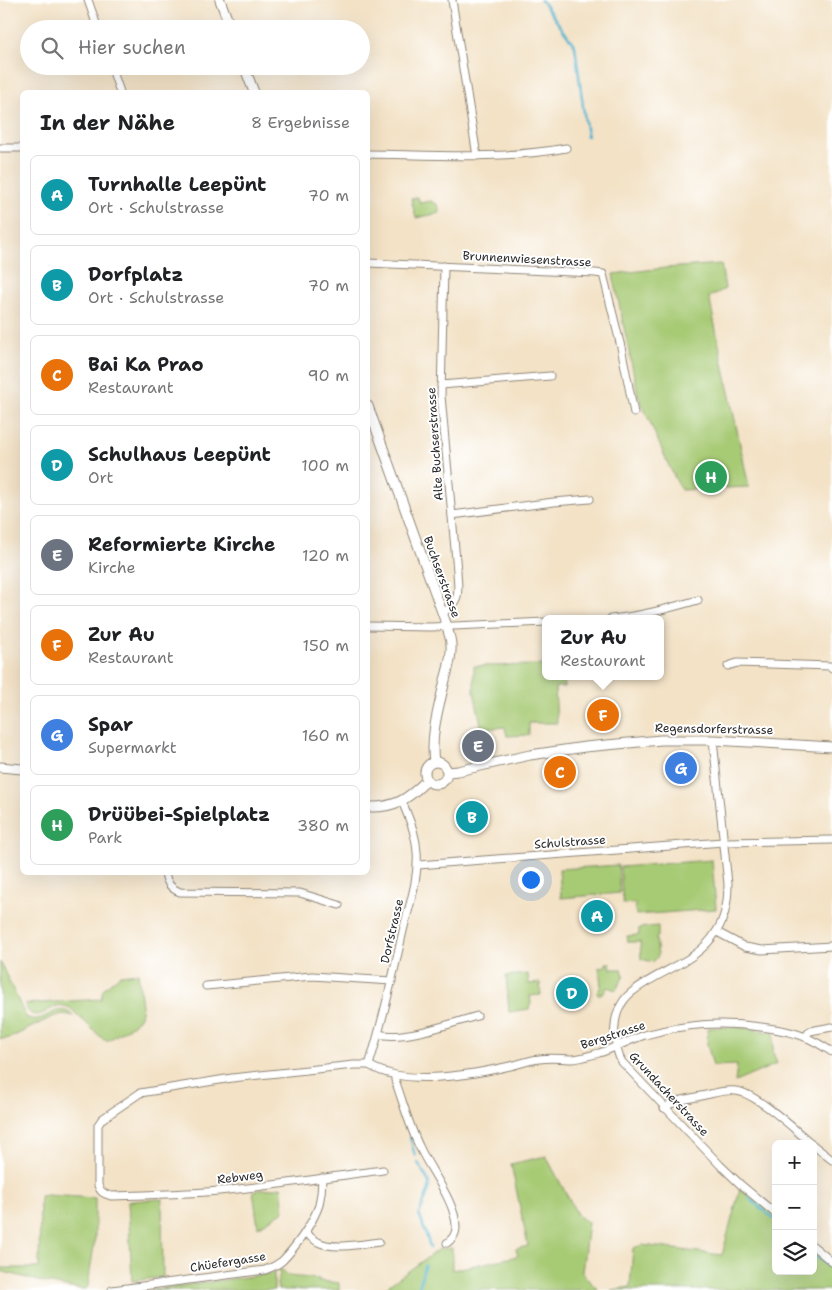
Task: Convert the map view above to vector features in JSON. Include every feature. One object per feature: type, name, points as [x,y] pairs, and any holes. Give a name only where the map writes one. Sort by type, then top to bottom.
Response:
[{"type":"street","points":[[88,0],[95,20]]},
{"type":"street","points":[[220,0],[228,20]]},
{"type":"street","points":[[452,0],[476,156]]},
{"type":"street","points":[[114,75],[119,90]]},
{"type":"street","points":[[247,75],[253,90]]},
{"type":"street","points":[[0,148],[20,148]]},
{"type":"street","points":[[370,154],[476,156],[566,148]]},
{"type":"street","name":"Brunnenwiesenstrasse","points":[[370,263],[595,272],[603,274],[621,346],[634,413]]},
{"type":"street","name":"Alte Buchserstrasse","points":[[442,614],[458,598],[441,385],[444,266]]},
{"type":"street","points":[[441,385],[550,376]]},
{"type":"street","name":"Buchserstrasse","points":[[370,412],[447,626],[451,643],[450,658],[433,739],[434,762]]},
{"type":"street","points":[[452,515],[590,499]]},
{"type":"street","points":[[637,615],[698,600]]},
{"type":"street","points":[[370,626],[447,626],[542,622]]},
{"type":"street","points":[[728,666],[737,663],[830,666],[832,668]]},
{"type":"street","name":"Regensdorferstrasse","points":[[448,772],[530,755],[586,747],[661,740],[713,740],[832,747]]},
{"type":"street","name":"Grundacherstrasse","points":[[713,740],[728,895],[726,906],[717,932],[693,957],[631,992],[622,1004],[614,1022],[616,1047],[622,1062],[664,1108],[741,1185],[772,1211]]},
{"type":"street","points":[[434,762],[443,764],[448,772],[446,779],[440,784],[433,784],[425,776],[425,769],[430,763],[434,762]]},
{"type":"street","points":[[0,767],[20,769]]},
{"type":"street","points":[[370,807],[388,806],[402,801],[427,780]]},
{"type":"street","name":"Dorfstrasse","points":[[369,1065],[392,981],[418,865],[414,831],[402,801]]},
{"type":"street","name":"Schulstrasse","points":[[418,865],[723,842],[832,840]]},
{"type":"street","points":[[166,875],[170,885],[180,892],[300,894],[339,906]]},
{"type":"street","points":[[717,932],[745,947],[762,950],[832,946]]},
{"type":"street","points":[[206,986],[312,976],[392,981]]},
{"type":"street","points":[[379,1034],[392,1036],[418,1032],[477,1016]]},
{"type":"street","name":"Bergstrasse","points":[[369,1065],[395,1076],[424,1078],[473,1074],[537,1059],[576,1058],[607,1050],[661,1031],[703,1024],[741,1024],[777,1029],[805,1037],[832,1052]]},
{"type":"street","points":[[805,1037],[810,1031],[832,1027]]},
{"type":"street","name":"Rebweg","points":[[369,1065],[330,1067],[232,1078],[140,1093],[102,1119],[98,1125],[97,1180],[100,1190],[111,1196],[179,1194],[383,1170]]},
{"type":"street","points":[[395,1076],[418,1144],[452,1210],[456,1227],[453,1238],[447,1243]]},
{"type":"street","points":[[664,1108],[673,1102],[721,1092],[734,1090],[744,1092],[760,1101],[808,1140]]},
{"type":"street","points":[[817,1147],[832,1160]]},
{"type":"street","name":"Chüefergasse","points":[[112,1290],[265,1270],[275,1266],[282,1261],[305,1233],[319,1206],[322,1178]]},
{"type":"street","points":[[305,1233],[319,1243],[326,1245],[342,1246],[380,1242]]},
{"type":"street","points":[[817,1249],[832,1262]]},
{"type":"green space","points":[[418,197],[420,203],[431,201],[438,205],[440,213],[416,218],[411,199]]},
{"type":"green space","points":[[721,264],[725,289],[709,297],[749,487],[681,490],[638,395],[613,274]]},
{"type":"green space","points":[[542,665],[542,680],[564,680],[564,687],[555,687],[557,723],[529,723],[529,735],[507,736],[505,727],[482,729],[474,692],[474,666]]},
{"type":"green space","points":[[712,860],[716,909],[636,915],[635,903],[623,904],[620,867]]},
{"type":"green space","points":[[618,865],[620,893],[561,898],[559,869]]},
{"type":"green space","points":[[658,926],[658,937],[656,937],[658,956],[653,962],[641,959],[640,942],[628,942],[627,936],[639,935],[639,928]]},
{"type":"green space","points":[[0,962],[26,1017],[39,1019],[61,1010],[74,1016],[63,1014],[52,1017],[10,1038],[0,1039]]},
{"type":"green space","points":[[606,963],[610,963],[611,969],[622,969],[624,976],[616,990],[607,987],[605,992],[598,995],[597,993],[601,986],[599,967],[606,966]]},
{"type":"green space","points":[[138,973],[142,1006],[140,1016],[134,1024],[109,1040],[104,1040],[70,1008],[57,1006],[36,1015],[29,1012],[25,1005],[101,999],[103,989],[120,975]]},
{"type":"green space","points":[[528,974],[529,984],[540,983],[541,995],[530,996],[531,1003],[529,1009],[509,1012],[506,976]]},
{"type":"green space","points":[[708,1028],[748,1028],[774,1033],[773,1052],[777,1064],[735,1082],[737,1065],[713,1066],[707,1044]]},
{"type":"green space","points":[[546,1156],[578,1216],[588,1222],[582,1273],[598,1290],[382,1290],[439,1249],[452,1248],[452,1270],[518,1256],[516,1249],[528,1246],[511,1164]]},
{"type":"green space","points":[[741,1185],[772,1211],[772,1275],[817,1275],[817,1249],[832,1262],[832,1290],[611,1290],[630,1287],[633,1248],[642,1245],[722,1255]]},
{"type":"green space","points":[[281,1187],[284,1211],[258,1227],[253,1191]]},
{"type":"green space","points":[[40,1196],[95,1198],[95,1238],[86,1289],[56,1285],[0,1271],[0,1268],[39,1268]]},
{"type":"green space","points":[[162,1199],[163,1277],[132,1281],[128,1201]]},
{"type":"green space","points":[[281,1269],[289,1276],[339,1283],[339,1290],[278,1290],[277,1284],[280,1274],[277,1271]]},
{"type":"green space","points":[[274,1272],[274,1290],[149,1290],[268,1274]]},
{"type":"waterway","points":[[541,0],[575,46],[587,136]]},
{"type":"waterway","points":[[410,1137],[415,1156]]},
{"type":"waterway","points":[[418,1163],[429,1182],[429,1189],[419,1214],[430,1248]]},
{"type":"waterway","points":[[749,1198],[772,1218]]},
{"type":"waterway","points":[[817,1257],[832,1269]]},
{"type":"waterway","points":[[418,1290],[425,1265]]},
{"type":"place","name":"Drüübei-Spielplatz","points":[[711,477]]},
{"type":"place","name":"Zur Au","points":[[603,715]]},
{"type":"place","name":"Reformierte Kirche","points":[[478,746]]},
{"type":"place","name":"Spar","points":[[681,768]]},
{"type":"place","name":"Bai Ka Prao","points":[[560,772]]},
{"type":"place","name":"Dorfplatz","points":[[472,817]]},
{"type":"place","name":"Turnhalle Leepünt","points":[[597,916]]},
{"type":"place","name":"Schulhaus Leepünt","points":[[572,993]]}]
